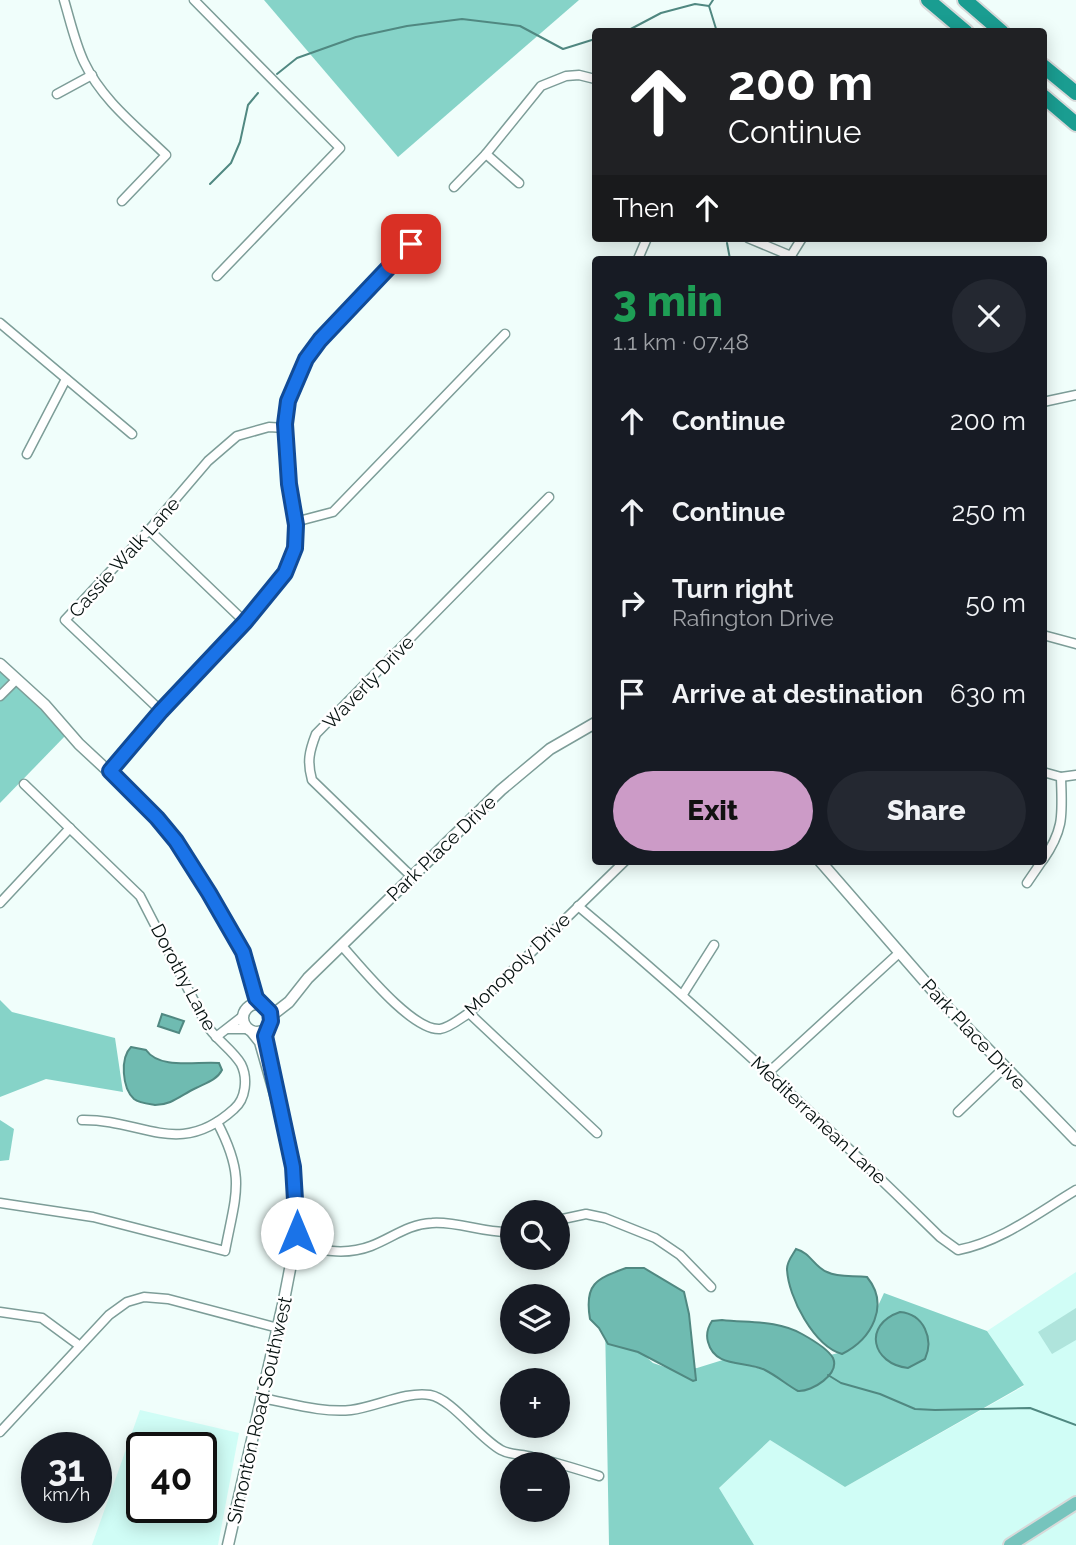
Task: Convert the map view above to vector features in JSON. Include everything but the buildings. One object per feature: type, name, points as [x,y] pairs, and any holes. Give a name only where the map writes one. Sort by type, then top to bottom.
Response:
[{"type":"highway","points":[[928,0],[961,28]]},
{"type":"highway","points":[[965,0],[997,28]]},
{"type":"highway","points":[[1047,69],[1076,93]]},
{"type":"highway","points":[[1047,99],[1076,124]]},
{"type":"main road","points":[[1010,1545],[1076,1503]]},
{"type":"street","points":[[64,0],[84,61],[109,101],[166,155],[122,201]]},
{"type":"street","points":[[194,0],[340,148],[217,276]]},
{"type":"street","points":[[57,94],[92,75]]},
{"type":"street","points":[[454,187],[486,154],[541,86],[566,76],[579,75],[592,78]]},
{"type":"street","points":[[486,154],[519,183]]},
{"type":"street","points":[[756,242],[786,256]]},
{"type":"street","points":[[110,771],[161,711],[245,622],[285,573],[295,548],[295,522],[285,428],[288,401],[306,359],[320,340],[411,244]]},
{"type":"street","points":[[0,323],[132,435]]},
{"type":"street","points":[[295,522],[333,512],[505,334]]},
{"type":"street","points":[[27,453],[66,379]]},
{"type":"street","points":[[1047,401],[1076,395]]},
{"type":"street","name":"Cassie Walk Lane","points":[[161,711],[65,620],[149,530],[208,461],[237,436],[269,427],[285,428]]},
{"type":"street","name":"Waverly Drive","points":[[411,876],[312,780],[308,765],[309,751],[316,734],[549,497]]},
{"type":"street","points":[[149,530],[245,622]]},
{"type":"street","points":[[1047,636],[1076,644]]},
{"type":"street","points":[[0,664],[45,705],[79,744],[150,810],[176,841],[235,939],[247,964],[254,994],[271,1016],[266,1029],[228,1029]]},
{"type":"street","points":[[0,696],[16,680]]},
{"type":"street","name":"Park Place Drive","points":[[271,1016],[289,1002],[299,988],[470,818],[550,749],[592,725]]},
{"type":"street","points":[[1047,773],[1061,777],[1076,775]]},
{"type":"street","points":[[1047,854],[1056,841],[1062,814],[1061,777]]},
{"type":"street","name":"Dorothy Lane","points":[[24,784],[140,896],[206,1024],[241,1065],[245,1082],[239,1105],[217,1122],[192,1133],[178,1136],[100,1120],[82,1120]]},
{"type":"street","points":[[0,903],[70,828]]},
{"type":"street","name":"Monopoly Drive","points":[[342,946],[404,1012],[423,1026],[442,1029],[469,1013],[621,865]]},
{"type":"street","name":"Park Place Drive","points":[[823,865],[1004,1068],[1076,1140]]},
{"type":"street","points":[[1027,883],[1040,865]]},
{"type":"street","name":"Mediterranean Lane","points":[[578,906],[684,995],[769,1072],[940,1237],[958,1250],[993,1239],[1076,1190]]},
{"type":"street","points":[[235,939],[247,988],[243,1021],[250,1030]]},
{"type":"street","points":[[684,995],[715,945]]},
{"type":"street","points":[[769,1072],[899,953]]},
{"type":"street","name":"Park Place Drive","points":[[262,1005],[275,1003],[299,988]]},
{"type":"street","points":[[216,1037],[245,1011],[262,1005]]},
{"type":"street","points":[[469,1013],[597,1133]]},
{"type":"street","name":"Simonton Road Southwest","points":[[230,1544],[278,1328],[295,1245],[297,1218],[293,1167],[266,1042],[266,1029]]},
{"type":"street","name":"Simonton Road Southwest","points":[[250,1030],[260,1042],[273,1094],[280,1109]]},
{"type":"street","points":[[958,1112],[1004,1068]]},
{"type":"street","points":[[0,1203],[93,1217],[225,1251],[237,1184],[232,1153],[217,1122]]},
{"type":"street","points":[[570,1217],[586,1214],[605,1218],[655,1238],[680,1255],[711,1287]]},
{"type":"street","points":[[295,1245],[330,1252],[354,1250],[377,1243],[411,1227],[433,1223],[500,1231]]},
{"type":"street","points":[[0,1432],[109,1315],[127,1303],[144,1297],[168,1299],[278,1328]]},
{"type":"street","points":[[0,1312],[43,1318],[80,1346]]},
{"type":"street","points":[[261,1398],[321,1409],[350,1410],[384,1404],[414,1394],[431,1395],[443,1400],[479,1434],[504,1451],[599,1476]]},
{"type":"shaded area","points":[[264,0],[579,0],[398,157]]},
{"type":"shaded area","points":[[0,668],[66,735],[0,803]]},
{"type":"shaded area","points":[[0,1000],[12,1012],[115,1038],[123,1092],[46,1079],[0,1097]]},
{"type":"shaded area","points":[[162,1014],[184,1021],[179,1033],[158,1026]]},
{"type":"shaded area","points":[[131,1047],[146,1050],[152,1056],[169,1062],[219,1063],[222,1070],[211,1081],[171,1101],[161,1105],[144,1103],[134,1099],[125,1081],[125,1058]]},
{"type":"shaded area","points":[[0,1120],[14,1129],[9,1160],[0,1161]]},
{"type":"shaded area","points":[[796,1249],[832,1274],[867,1277],[874,1288],[877,1310],[874,1320],[862,1340],[842,1354],[822,1341],[797,1306],[787,1269]]},
{"type":"shaded area","points":[[626,1268],[644,1268],[684,1292],[696,1380],[693,1381],[638,1352],[608,1344],[590,1319],[589,1298],[594,1284]]},
{"type":"shaded area","points":[[1076,1272],[1076,1545],[754,1545],[719,1488],[770,1440],[845,1487],[1024,1386],[987,1331]]},
{"type":"shaded area","points":[[884,1293],[987,1331],[1024,1385],[845,1487],[770,1440],[719,1488],[754,1545],[609,1545],[605,1321],[653,1363],[674,1370],[697,1368],[726,1359],[768,1371],[842,1352],[867,1330]]},
{"type":"shaded area","points":[[1076,1308],[1076,1340],[1052,1354],[1038,1332]]},
{"type":"shaded area","points":[[900,1312],[921,1322],[927,1336],[925,1359],[908,1368],[886,1359],[876,1343],[880,1326]]},
{"type":"shaded area","points":[[712,1321],[773,1324],[793,1330],[827,1351],[833,1358],[832,1370],[829,1376],[817,1385],[798,1391],[765,1370],[724,1360],[712,1351],[707,1337]]},
{"type":"shaded area","points":[[140,1410],[239,1433],[218,1545],[92,1545],[100,1523],[112,1523],[112,1489],[126,1449],[126,1523],[217,1523],[217,1432],[132,1432]]},
{"type":"waterway","points":[[633,28],[661,13],[695,4],[709,6],[713,0]]},
{"type":"waterway","points":[[709,6],[716,28]]},
{"type":"waterway","points":[[277,74],[297,58],[356,37],[407,26],[462,19],[520,26],[563,49],[592,40]]},
{"type":"waterway","points":[[210,184],[231,163],[240,142],[248,105],[258,93]]},
{"type":"waterway","points":[[727,243],[729,256]]},
{"type":"waterway","points":[[828,1375],[841,1383],[880,1394],[915,1409],[1030,1408],[1076,1425]]},
{"type":"route","points":[[297,1233],[293,1167],[265,1036],[271,1021],[270,1012],[256,998],[239,945],[176,841],[150,810],[110,771],[161,711],[245,622],[285,573],[295,548],[296,525],[289,484],[285,424],[288,401],[306,359],[320,340],[411,244]]}]
